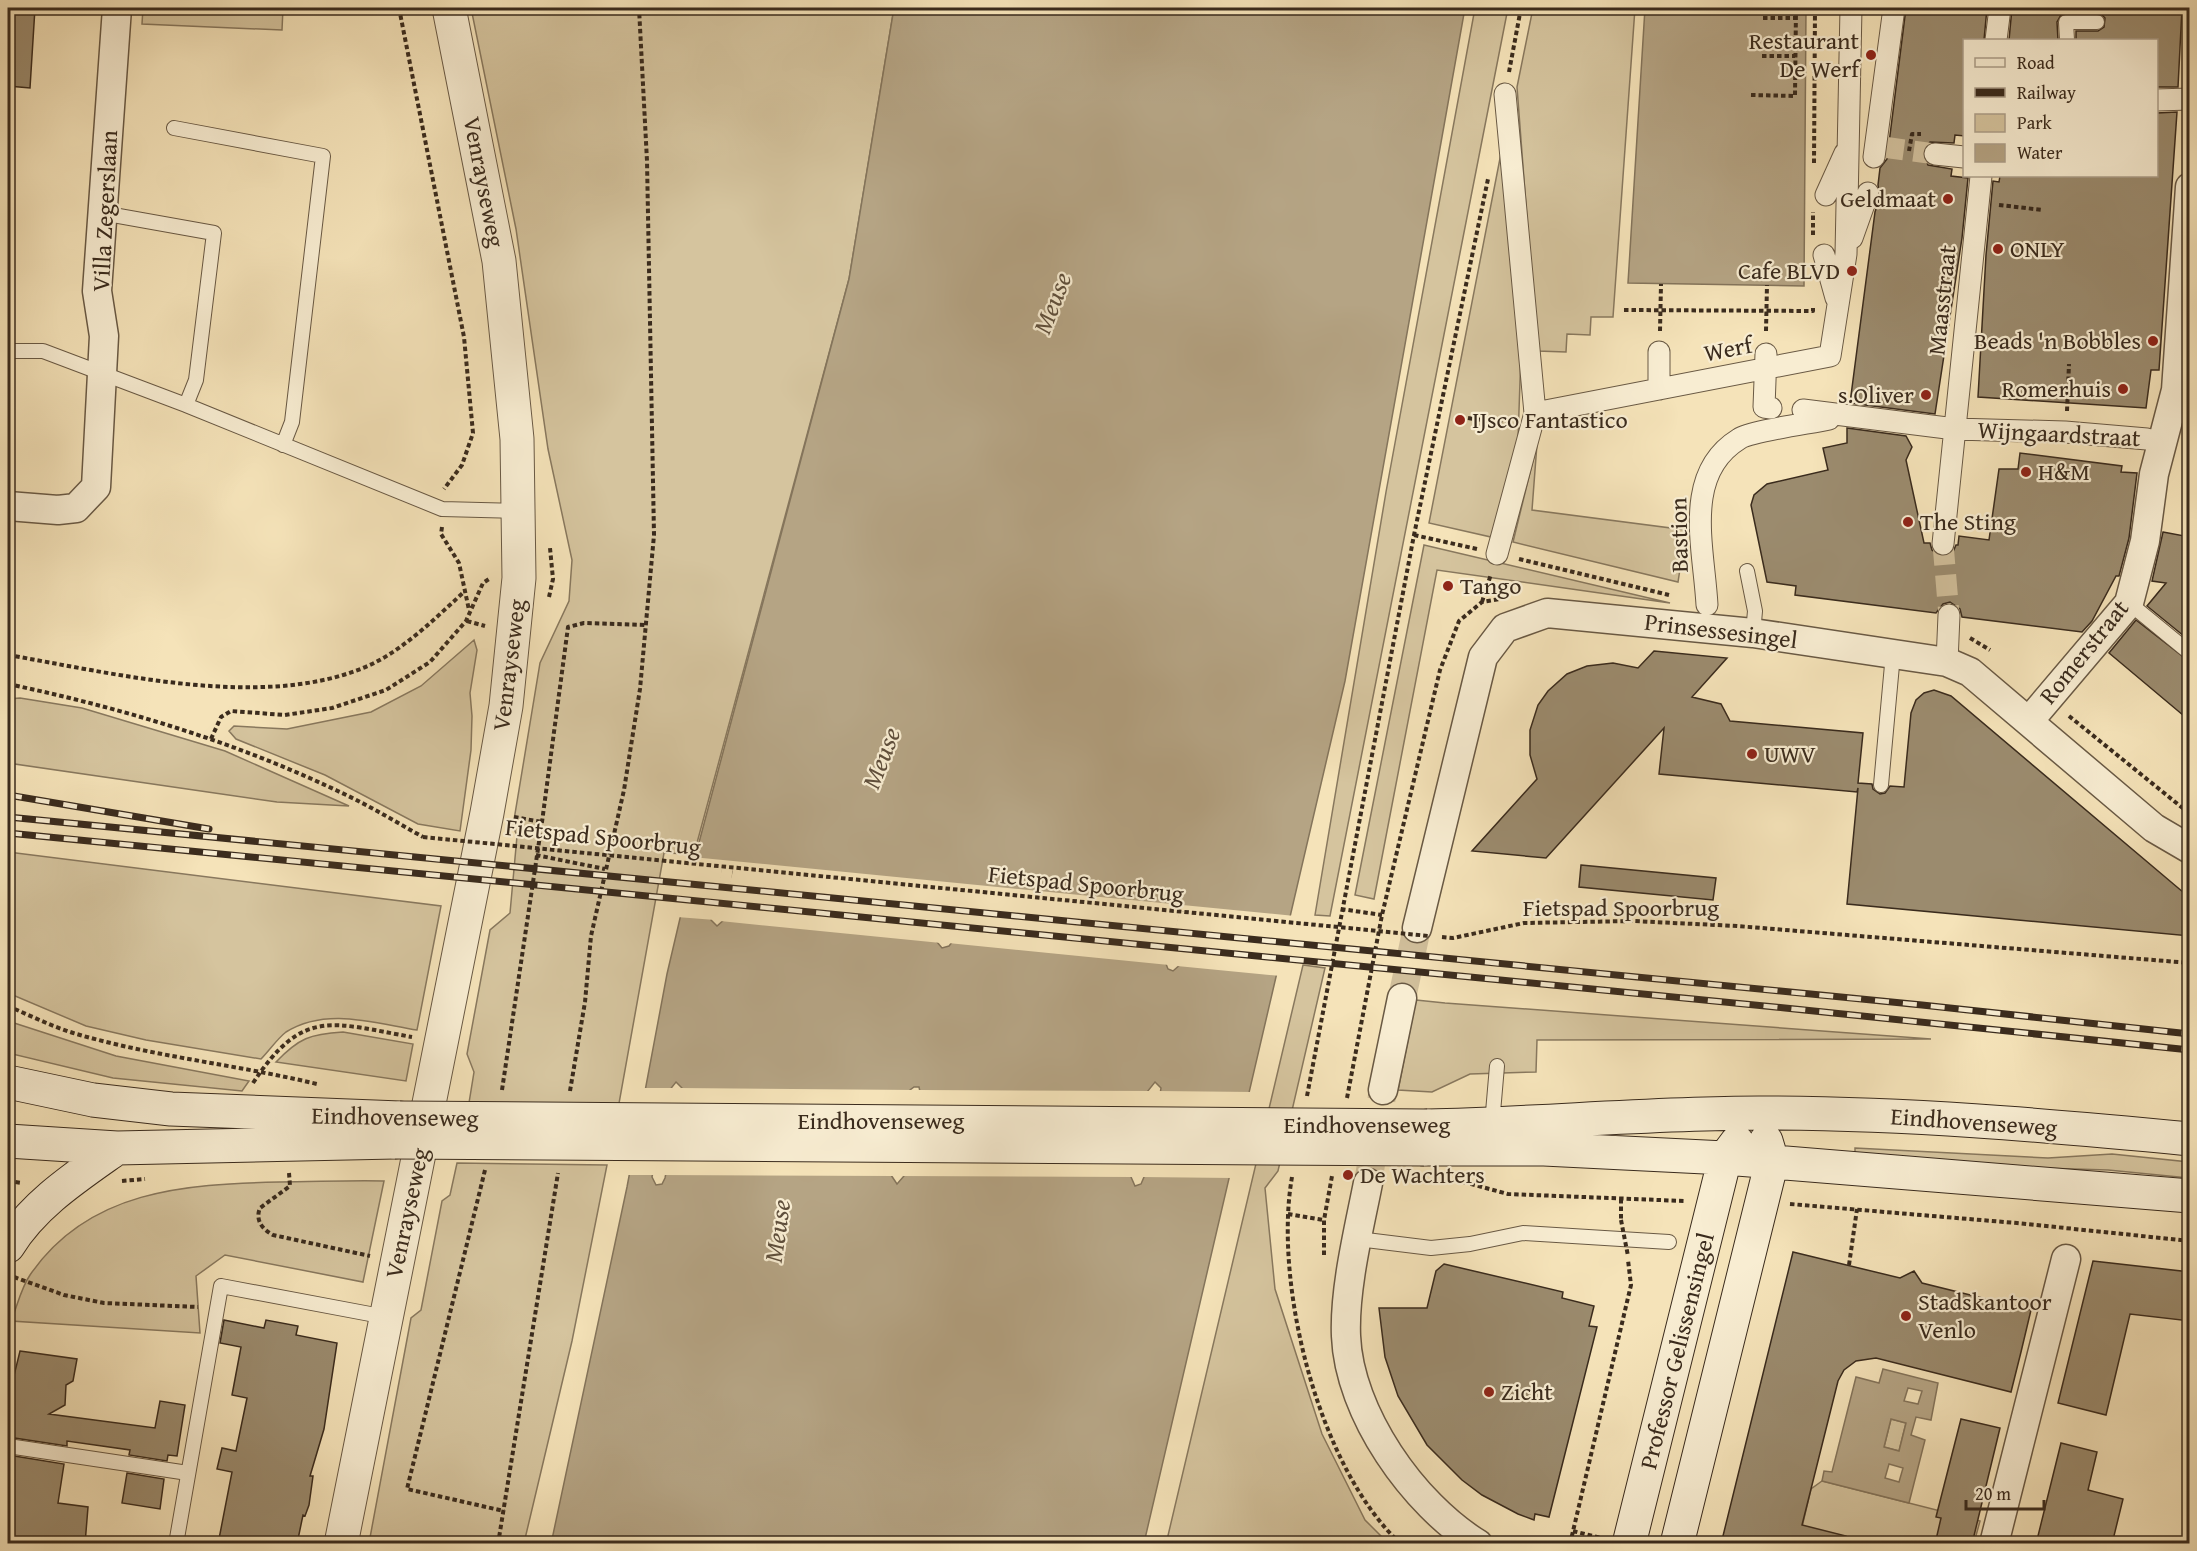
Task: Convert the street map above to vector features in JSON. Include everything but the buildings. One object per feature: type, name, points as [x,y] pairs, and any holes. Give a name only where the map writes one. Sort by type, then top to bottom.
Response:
[{"type":"main road","name":"Venrayseweg","points":[[341,1544],[442,1042],[506,706],[519,578],[517,440],[499,261],[449,8]]},
{"type":"main road","name":"Eindhovenseweg","points":[[8,1083],[93,1100],[398,1130]]},
{"type":"main road","name":"Eindhovenseweg","points":[[1425,1137],[1492,1124],[1758,1113],[1919,1116],[2190,1139]]},
{"type":"main road","points":[[1725,1158],[1758,1113]]},
{"type":"main road","points":[[1758,1113],[1772,1161]]},
{"type":"main road","name":"Eindhovenseweg","points":[[8,1141],[117,1148],[398,1130],[1425,1137],[1544,1149],[1772,1161],[2190,1196]]},
{"type":"main road","points":[[11,1262],[31,1214],[55,1193],[117,1148]]},
{"type":"main road","name":"Professor Gelissensingel","points":[[1629,1544],[1725,1158]]},
{"type":"main road","name":"Professor Gelissensingel","points":[[1677,1544],[1772,1161]]},
{"type":"street","name":"Villa Zegerslaan","points":[[8,506],[58,510],[76,508],[96,487],[104,374],[104,336],[97,291],[117,8]]},
{"type":"street","points":[[1877,150],[1894,8]]},
{"type":"street","points":[[1996,39],[2000,8]]},
{"type":"street","name":"Werf","points":[[1527,419],[1659,389],[1765,360],[1830,356],[1846,254],[1852,9]]},
{"type":"street","points":[[1497,554],[1527,419],[1505,93]]},
{"type":"street","points":[[2158,100],[2190,99]]},
{"type":"street","name":"Werf","points":[[1820,203],[1850,141]]},
{"type":"street","points":[[1935,154],[1963,157]]},
{"type":"street","name":"Maasstraat","points":[[1943,544],[1981,177]]},
{"type":"street","name":"Romerstraat","points":[[2029,721],[2129,603],[2145,541],[2154,474],[2155,440],[2183,390],[2190,187]]},
{"type":"street","name":"Werf","points":[[1846,254],[1868,193]]},
{"type":"street","points":[[1819,251],[1838,306]]},
{"type":"street","points":[[1659,352],[1659,389]]},
{"type":"street","points":[[1765,360],[1764,407],[1771,408]]},
{"type":"street","name":"Bastion","points":[[1803,410],[1955,429]]},
{"type":"street","points":[[1822,435],[1846,417]]},
{"type":"street","name":"Bastion","points":[[1707,604],[1700,497],[1713,462],[1740,438],[1846,417]]},
{"type":"street","name":"Wijngaardstraat","points":[[1955,429],[2065,432],[2155,440]]},
{"type":"street","name":"Prinsessesingel","points":[[1423,932],[1483,657],[1505,628],[1547,613],[1753,633],[1947,662],[1970,672],[2154,828],[2190,849]]},
{"type":"street","points":[[1947,662],[1949,615]]},
{"type":"street","points":[[1383,1089],[1402,998]]},
{"type":"street","points":[[1368,1183],[1358,1239],[1346,1335],[1354,1381],[1382,1444],[1406,1479],[1434,1511],[1478,1544]]},
{"type":"street","points":[[1994,1544],[2066,1259]]},
{"type":"lane","points":[[2067,39],[2066,22],[2097,22]]},
{"type":"lane","points":[[174,128],[323,156],[292,422],[283,445]]},
{"type":"lane","points":[[102,213],[214,233],[196,380],[186,405]]},
{"type":"lane","points":[[8,351],[43,351],[186,405],[442,509],[518,511]]},
{"type":"lane","points":[[1747,571],[1755,611],[1753,633]]},
{"type":"lane","points":[[2129,603],[2190,653]]},
{"type":"lane","points":[[1881,785],[1893,654]]},
{"type":"lane","points":[[1492,1124],[1497,1066]]},
{"type":"lane","points":[[1358,1239],[1431,1248],[1470,1244],[1523,1233],[1669,1242]]},
{"type":"lane","points":[[176,1544],[221,1286],[386,1317]]},
{"type":"lane","points":[[8,1446],[188,1473]]},
{"type":"path","points":[[399,8],[464,337],[474,433],[462,465],[444,487],[441,534],[459,562],[469,610]]},
{"type":"path","points":[[569,1096],[585,1002],[591,936],[624,790],[640,689],[654,535],[653,360],[647,161],[639,8]]},
{"type":"path","points":[[1505,93],[1521,8]]},
{"type":"path","points":[[1751,95],[1795,96],[1796,8]]},
{"type":"path","points":[[1814,175],[1815,8]]},
{"type":"path","points":[[1763,18],[1796,18]]},
{"type":"path","points":[[1762,56],[1795,56]]},
{"type":"path","points":[[1305,1105],[1414,535],[1489,175]]},
{"type":"path","points":[[1819,251],[1813,223],[1820,203]]},
{"type":"path","points":[[1996,205],[2043,210]]},
{"type":"path","points":[[1813,223],[1824,223]]},
{"type":"path","points":[[1659,352],[1661,284]]},
{"type":"path","points":[[1765,360],[1767,285]]},
{"type":"path","points":[[1624,310],[1813,311],[1813,303]]},
{"type":"path","points":[[2065,432],[2069,364]]},
{"type":"path","points":[[1468,418],[1527,419]]},
{"type":"path","points":[[1414,535],[1707,604]]},
{"type":"path","points":[[211,739],[220,717],[231,711],[285,715],[320,710],[386,690],[430,662],[466,621],[483,583],[492,576],[519,578]]},
{"type":"path","points":[[8,656],[166,682],[252,686],[291,685],[331,679],[374,663],[401,646],[464,592]]},
{"type":"path","points":[[1361,1058],[1357,1042],[1382,915],[1440,670],[1459,621],[1482,602]]},
{"type":"path","points":[[500,1102],[568,627],[584,623],[645,625]]},
{"type":"path","name":"Fietspad Spoorbrug","points":[[8,684],[90,701],[211,739],[342,793],[423,837],[1423,932],[1453,938],[1524,924],[1633,921],[1737,926],[2190,963]]},
{"type":"path","points":[[2047,699],[2190,814]]},
{"type":"path","points":[[536,855],[605,868]]},
{"type":"path","points":[[1341,909],[1382,915]]},
{"type":"path","points":[[8,1006],[77,1035],[109,1043],[261,1070],[288,1039],[314,1026],[345,1026],[442,1042]]},
{"type":"path","points":[[488,1160],[407,1489],[504,1511]]},
{"type":"path","points":[[289,1169],[290,1186],[265,1203],[257,1215],[266,1231],[273,1235],[397,1262]]},
{"type":"path","points":[[498,1544],[559,1170]]},
{"type":"path","points":[[1293,1175],[1288,1214],[1292,1297],[1310,1379],[1342,1464],[1388,1532],[1401,1544]]},
{"type":"path","points":[[1450,1178],[1508,1194],[1714,1202]]},
{"type":"path","points":[[1570,1544],[1630,1285],[1628,1256],[1621,1220],[1621,1199]]},
{"type":"path","points":[[1762,1203],[1857,1209],[2190,1241]]},
{"type":"path","points":[[1849,1265],[1857,1209]]},
{"type":"path","points":[[1288,1214],[1324,1220]]},
{"type":"path","points":[[8,1291],[11,1262],[64,1295],[104,1304],[217,1308]]},
{"type":"green space","points":[[143,8],[283,8],[282,30],[142,24]]},
{"type":"green space","points":[[471,8],[894,8],[849,279],[694,854],[664,853],[618,1109],[468,1109],[474,1072],[467,1054],[490,930],[510,913],[517,836],[513,826],[540,663],[569,601],[572,560],[548,449],[516,229]]},
{"type":"green space","points":[[1475,8],[1508,8],[1330,916],[1315,915],[1386,492]]},
{"type":"green space","points":[[1533,8],[1635,8],[1613,317],[1591,317],[1590,335],[1567,334],[1566,352],[1537,351],[1517,87]]},
{"type":"green space","points":[[1503,143],[1521,352],[1518,440],[1491,537],[1429,523]]},
{"type":"green space","points":[[1537,444],[1532,510],[1686,530],[1678,582],[1513,542]]},
{"type":"green space","points":[[1424,545],[1670,603],[1437,570],[1374,899],[1355,895]]},
{"type":"green space","points":[[474,640],[477,650],[470,693],[471,750],[460,831],[418,824],[325,775],[236,739],[229,731],[234,726],[287,729],[371,712],[421,686]]},
{"type":"green space","points":[[20,698],[82,708],[225,751],[349,806],[277,802],[8,763],[8,699]]},
{"type":"green space","points":[[8,852],[441,906],[417,1030],[350,1019],[317,1020],[301,1024],[286,1032],[261,1059],[146,1040],[86,1026],[8,993]]},
{"type":"green space","points":[[1303,965],[1325,968],[1278,1171],[1265,1188],[1275,1289],[1322,1434],[1365,1520],[1388,1543],[1166,1544]]},
{"type":"green space","points":[[1416,1000],[1931,1039],[1537,1040],[1536,1072],[1470,1074],[1432,1092],[1398,1090]]},
{"type":"green space","points":[[8,1021],[116,1056],[249,1081],[242,1091],[113,1078],[8,1053]]},
{"type":"green space","points":[[343,1032],[413,1044],[406,1081],[276,1062],[299,1042],[313,1036]]},
{"type":"green space","points":[[1855,1148],[2048,1158],[2112,1154],[2189,1162],[2189,1178],[2108,1170],[1966,1166],[1855,1156]]},
{"type":"green space","points":[[457,1163],[607,1165],[572,1341],[524,1543],[369,1543],[411,1318],[421,1310],[442,1201],[450,1195]]},
{"type":"green space","points":[[384,1181],[363,1282],[225,1255],[196,1276],[200,1333],[11,1321],[27,1280],[53,1247],[80,1225],[109,1209],[141,1197],[209,1185]]},
{"type":"green space","points":[[1891,1419],[1906,1423],[1899,1451],[1884,1447]]},
{"type":"green space","points":[[1822,1481],[1980,1521],[1974,1543],[1798,1544],[1811,1489]]},
{"type":"water","name":"Meuse","points":[[894,8],[1465,8],[1345,681],[1144,1543],[551,1544],[627,1187],[667,974],[689,880],[849,279]],"holes":[[[722,864],[734,866],[726,918],[717,926],[711,920]],[[951,888],[962,890],[953,941],[949,946],[942,948],[937,942]],[[1179,910],[1190,912],[1182,963],[1173,971],[1168,969],[1166,964]],[[676,1082],[682,1088],[665,1178],[662,1184],[656,1185],[652,1177],[668,1092]],[[1155,1082],[1161,1088],[1144,1177],[1141,1184],[1135,1186],[1131,1177],[1147,1092]],[[919,1087],[921,1096],[904,1176],[897,1184],[891,1175],[910,1090]]]},
{"type":"water","points":[[1645,8],[1806,8],[1804,286],[1628,283]]},
{"type":"water","points":[[1883,1369],[1938,1383],[1931,1420],[1916,1417],[1911,1435],[1925,1440],[1909,1503],[1822,1481],[1824,1471],[1832,1472],[1856,1377],[1879,1383]],"holes":[[[1908,1388],[1922,1391],[1918,1404],[1904,1401]],[[1891,1419],[1906,1423],[1899,1451],[1884,1447]],[[1889,1464],[1903,1468],[1899,1482],[1885,1478]]]},
{"type":"pier","points":[[692,857],[1295,916],[1281,976],[1177,966],[1187,917],[1183,911],[1179,915],[1169,965],[948,943],[960,894],[955,889],[952,892],[941,932],[941,943],[720,921],[733,871],[731,867],[725,866],[722,869],[715,920],[677,917]]},
{"type":"pier","points":[[643,1088],[673,1088],[655,1175],[627,1175]]},
{"type":"pier","points":[[679,1088],[915,1090],[911,1095],[895,1176],[662,1175]]},
{"type":"pier","points":[[918,1090],[1151,1091],[1134,1177],[901,1176]]},
{"type":"pier","points":[[1158,1091],[1253,1092],[1233,1178],[1141,1177]]},
{"type":"tunnel","points":[[1883,147],[1935,154]]},
{"type":"tunnel","points":[[1943,544],[1949,615]]},
{"type":"tunnel","points":[[1402,998],[1417,928]]},
{"type":"tunnel","points":[[1368,1183],[1383,1090]]},
{"type":"railway","points":[[8,795],[209,829]]},
{"type":"railway","points":[[8,817],[1922,1005],[2190,1034]]},
{"type":"railway","points":[[8,833],[2190,1050]]},
{"type":"place","name":"Restaurant De Werf","points":[[1871,55]]},
{"type":"place","name":"Geldmaat","points":[[1948,199]]},
{"type":"place","name":"ONLY","points":[[1998,249]]},
{"type":"place","name":"Cafe BLVD","points":[[1852,271]]},
{"type":"place","name":"Beads 'n Bobbles","points":[[2153,341]]},
{"type":"place","name":"Romerhuis","points":[[2123,389]]},
{"type":"place","name":"s.Oliver","points":[[1926,395]]},
{"type":"place","name":"IJsco Fantastico","points":[[1460,420]]},
{"type":"place","name":"H&M","points":[[2026,472]]},
{"type":"place","name":"The Sting","points":[[1908,522]]},
{"type":"place","name":"Tango","points":[[1448,586]]},
{"type":"place","name":"UWV","points":[[1752,754]]},
{"type":"place","name":"De Wachters","points":[[1348,1175]]},
{"type":"place","name":"Stadskantoor Venlo","points":[[1906,1316]]},
{"type":"place","name":"Zicht","points":[[1489,1392]]}]
